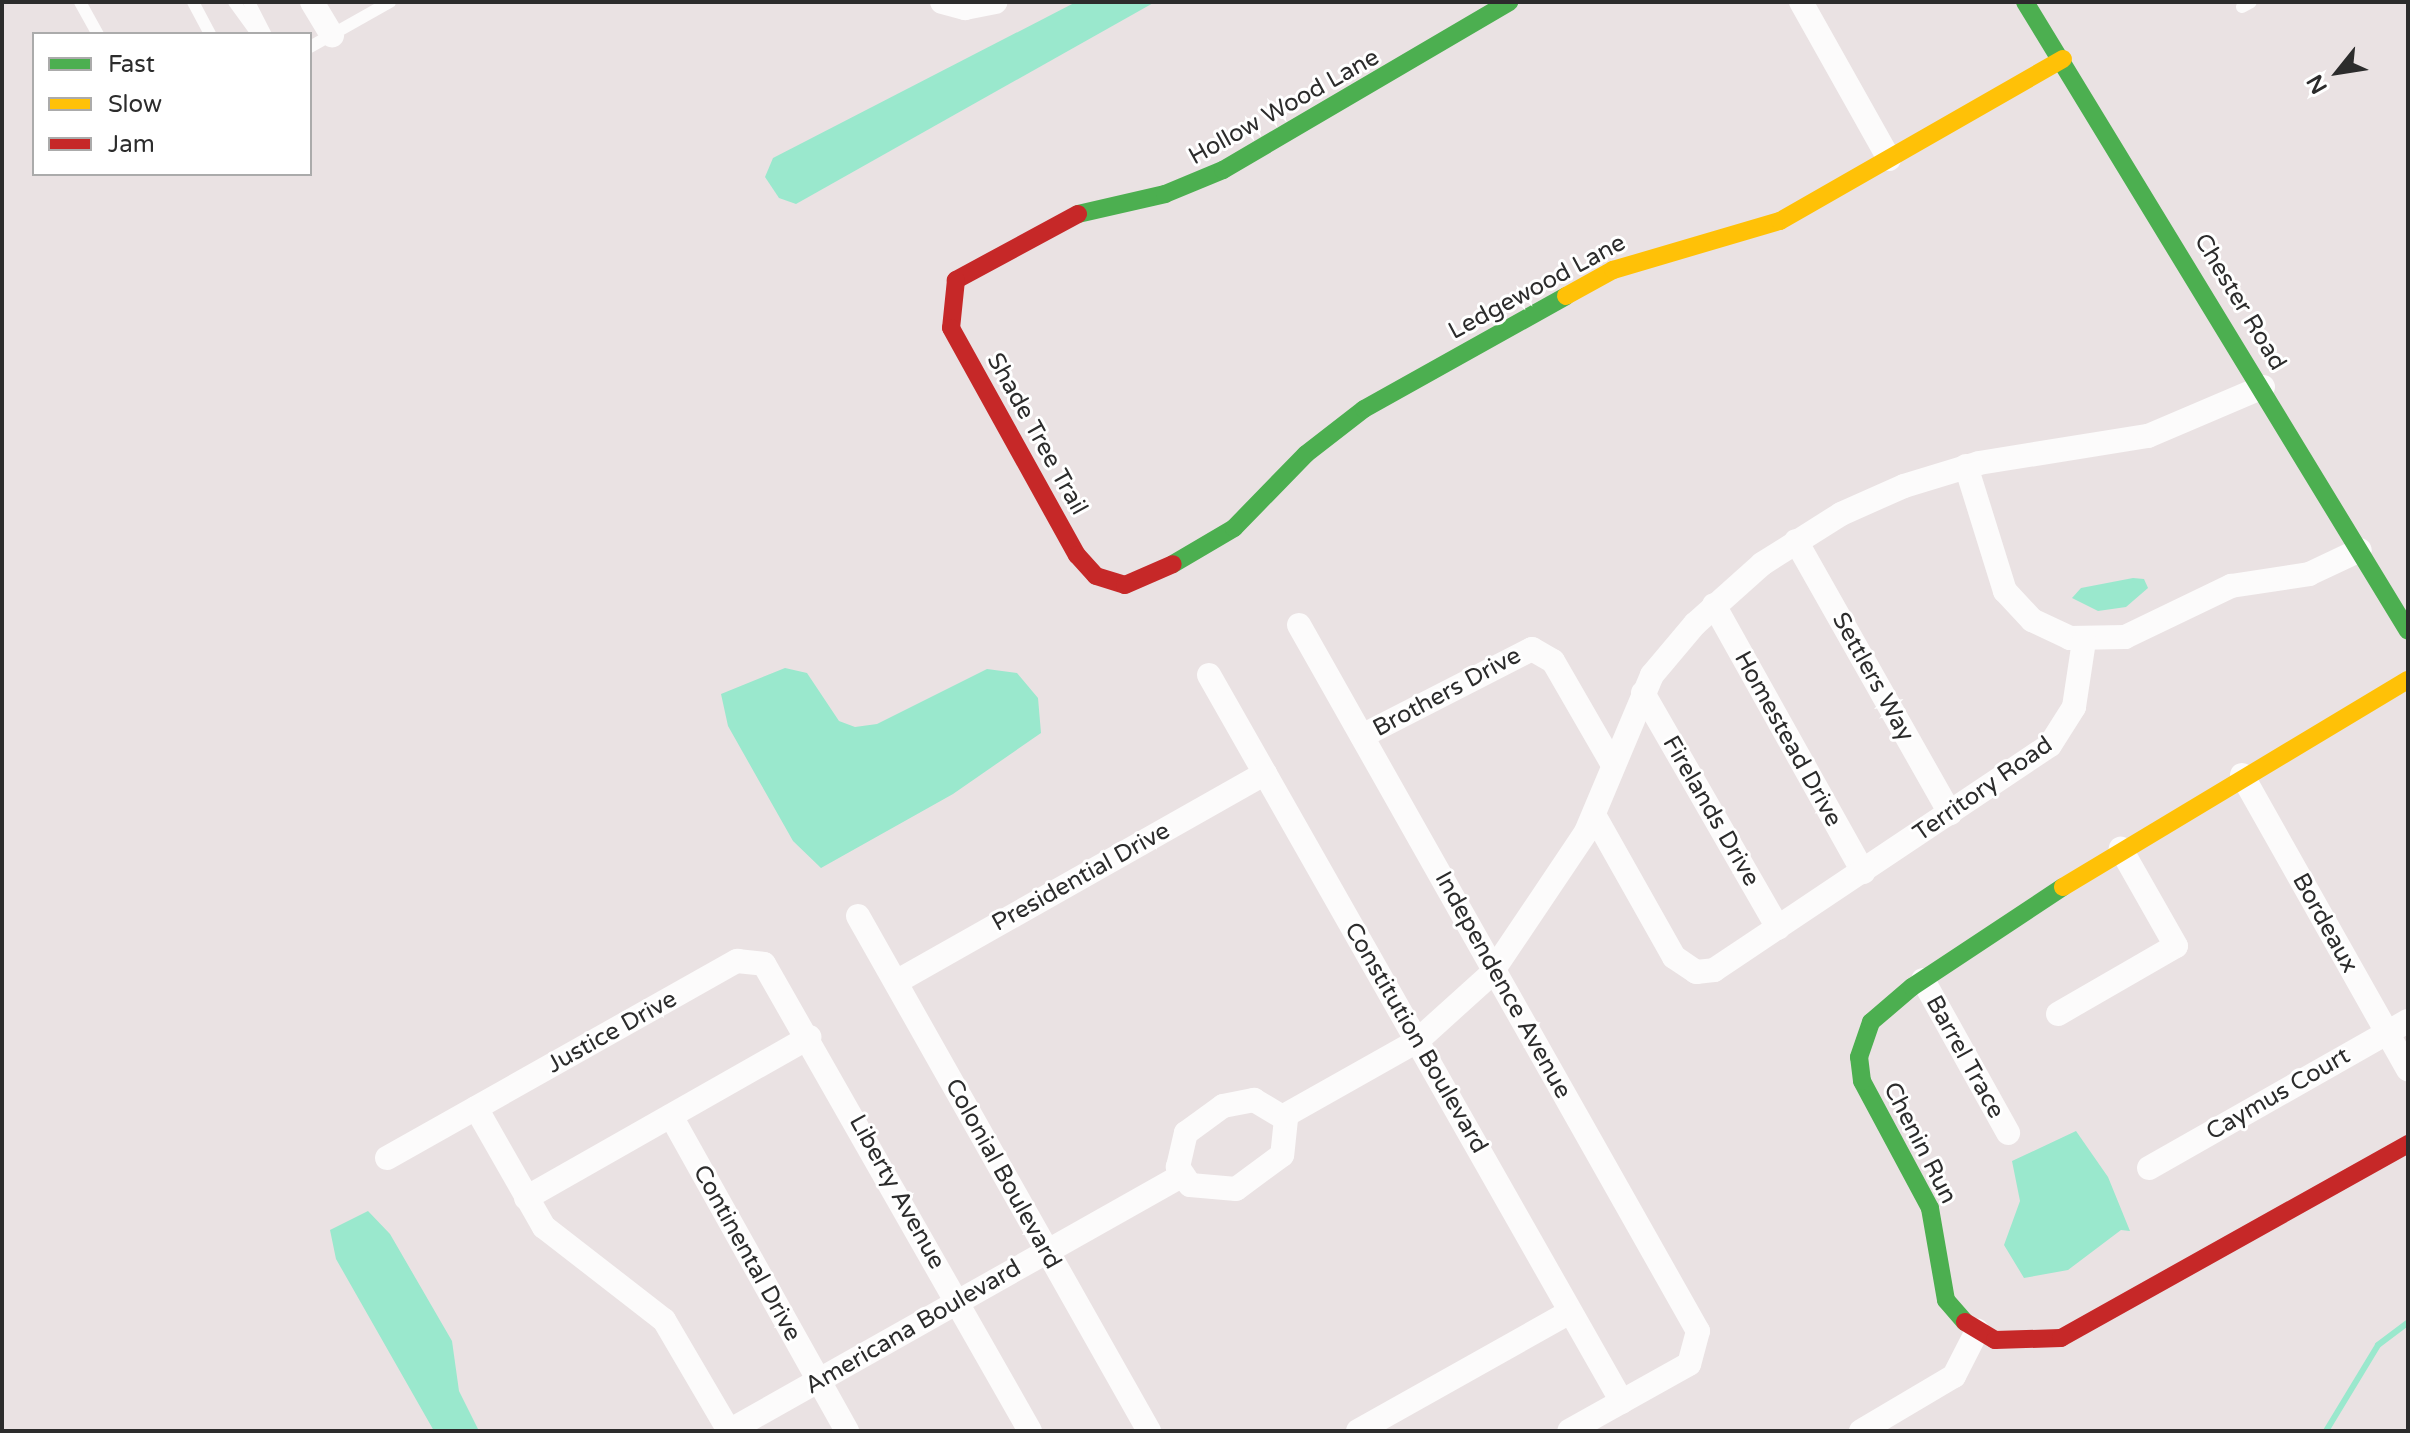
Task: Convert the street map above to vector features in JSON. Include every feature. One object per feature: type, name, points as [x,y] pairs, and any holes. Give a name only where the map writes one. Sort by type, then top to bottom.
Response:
[{"type":"street","points":[[312,2],[332,35]]},
{"type":"street","points":[[947,4],[995,2]]},
{"type":"street","name":"Hollow Wood Lane","points":[[949,294],[965,270],[1051,221],[1208,178],[1462,36],[1509,2]]},
{"type":"street","points":[[1801,2],[1889,159]]},
{"type":"street","name":"Chester Road","points":[[2025,2],[2263,387],[2408,631]]},
{"type":"street","name":"Ledgewood Lane","points":[[1110,582],[1141,582],[1224,535],[1350,418],[1586,284],[1648,256],[1771,225],[2063,59]]},
{"type":"street","name":"Shade Tree Trail","points":[[949,294],[951,328],[1070,542],[1091,572],[1110,582]]},
{"type":"street","points":[[1284,1116],[1417,1041],[1495,969],[1542,906],[1594,815],[1643,693],[1714,605],[1796,541],[1866,502],[1966,466],[2137,439],[2263,387]]},
{"type":"street","points":[[1966,466],[2005,591],[2032,620],[2084,641],[2125,637],[2231,586],[2309,574],[2360,550]]},
{"type":"street","name":"Settlers Way","points":[[1796,541],[1950,813]]},
{"type":"street","name":"Homestead Drive","points":[[1714,605],[1863,872]]},
{"type":"street","name":"Independence Avenue","points":[[1299,625],[1698,1331],[1699,1347],[1689,1364],[1622,1402]]},
{"type":"street","name":"Territory Road","points":[[1594,815],[1674,957],[1696,972],[1719,968],[2060,736],[2074,707],[2084,641]]},
{"type":"street","name":"Brothers Drive","points":[[1362,736],[1532,649],[1553,661],[1613,765]]},
{"type":"street","name":"Constitution Boulevard","points":[[1209,675],[1622,1402]]},
{"type":"street","name":"Chenin Run","points":[[2408,680],[2121,849],[1923,980],[1871,1022],[1860,1071],[1930,1208],[1946,1300],[1977,1331],[2016,1343],[2061,1338],[2408,1144]]},
{"type":"street","name":"Firelands Drive","points":[[1643,693],[1778,928]]},
{"type":"street","name":"Presidential Drive","points":[[896,982],[1265,773]]},
{"type":"street","name":"Bordeaux","points":[[2242,775],[2398,1027],[2408,1070]]},
{"type":"street","points":[[2058,1014],[2176,946],[2121,849]]},
{"type":"street","name":"Colonial Boulevard","points":[[858,916],[1149,1431]]},
{"type":"street","name":"Justice Drive","points":[[387,1158],[741,960],[771,969],[809,1037]]},
{"type":"street","name":"Barrel Trace","points":[[1923,980],[2008,1133]]},
{"type":"street","name":"Caymus Court","points":[[2149,1168],[2398,1027]]},
{"type":"street","points":[[526,1198],[809,1037]]},
{"type":"street","name":"Liberty Avenue","points":[[809,1037],[1030,1431]]},
{"type":"street","points":[[1254,1100],[1284,1116],[1287,1145],[1258,1178],[1216,1193],[1181,1176],[1186,1133],[1214,1110],[1254,1100]]},
{"type":"street","points":[[476,1108],[526,1198],[556,1241],[628,1285],[664,1320],[729,1431]]},
{"type":"street","name":"Continental Drive","points":[[671,1116],[847,1431]]},
{"type":"street","name":"Americana Boulevard","points":[[729,1431],[1181,1176]]},
{"type":"street","points":[[1358,1431],[1570,1312]]},
{"type":"street","points":[[1861,1431],[1954,1376],[1977,1331]]},
{"type":"street","points":[[1569,1431],[1622,1402]]},
{"type":"lane","points":[[80,2],[97,32]]},
{"type":"lane","points":[[193,2],[209,32]]},
{"type":"lane","points":[[234,2],[256,32]]},
{"type":"lane","points":[[249,2],[264,32]]},
{"type":"lane","points":[[312,46],[390,2]]},
{"type":"shaded area","points":[[1076,2],[1155,2],[796,204],[779,198],[765,177],[773,158]]},
{"type":"shaded area","points":[[2133,578],[2144,579],[2148,588],[2126,607],[2098,611],[2072,598],[2081,588]]},
{"type":"shaded area","points":[[785,668],[807,673],[839,721],[855,727],[877,724],[987,669],[1017,673],[1038,698],[1041,733],[953,794],[821,868],[793,841],[728,726],[721,694]]},
{"type":"shaded area","points":[[2076,1131],[2108,1177],[2130,1231],[2121,1230],[2068,1270],[2024,1278],[2004,1245],[2020,1201],[2012,1161]]},
{"type":"shaded area","points":[[368,1211],[390,1234],[452,1341],[459,1391],[479,1431],[434,1431],[336,1259],[330,1230]]},
{"type":"waterway","points":[[2326,1431],[2378,1345],[2408,1322]]},
{"type":"traffic: fast","points":[[1078,214],[1165,194],[1223,170],[1509,2]]},
{"type":"traffic: fast","points":[[2025,2],[2408,631]]},
{"type":"traffic: fast","points":[[1173,564],[1234,528],[1306,454],[1364,409],[1566,296]]},
{"type":"traffic: fast","points":[[1965,1322],[1946,1300],[1930,1208],[1862,1081],[1859,1057],[1871,1022],[1912,987],[2063,887]]},
{"type":"traffic: slow","points":[[1566,296],[1613,270],[1780,221],[2063,59]]},
{"type":"traffic: slow","points":[[2063,887],[2408,680]]},
{"type":"traffic: jam","points":[[1078,214],[956,280],[951,328],[1077,555],[1096,576],[1125,585],[1173,564]]},
{"type":"traffic: jam","points":[[1965,1322],[1995,1340],[2061,1338],[2408,1144]]}]
